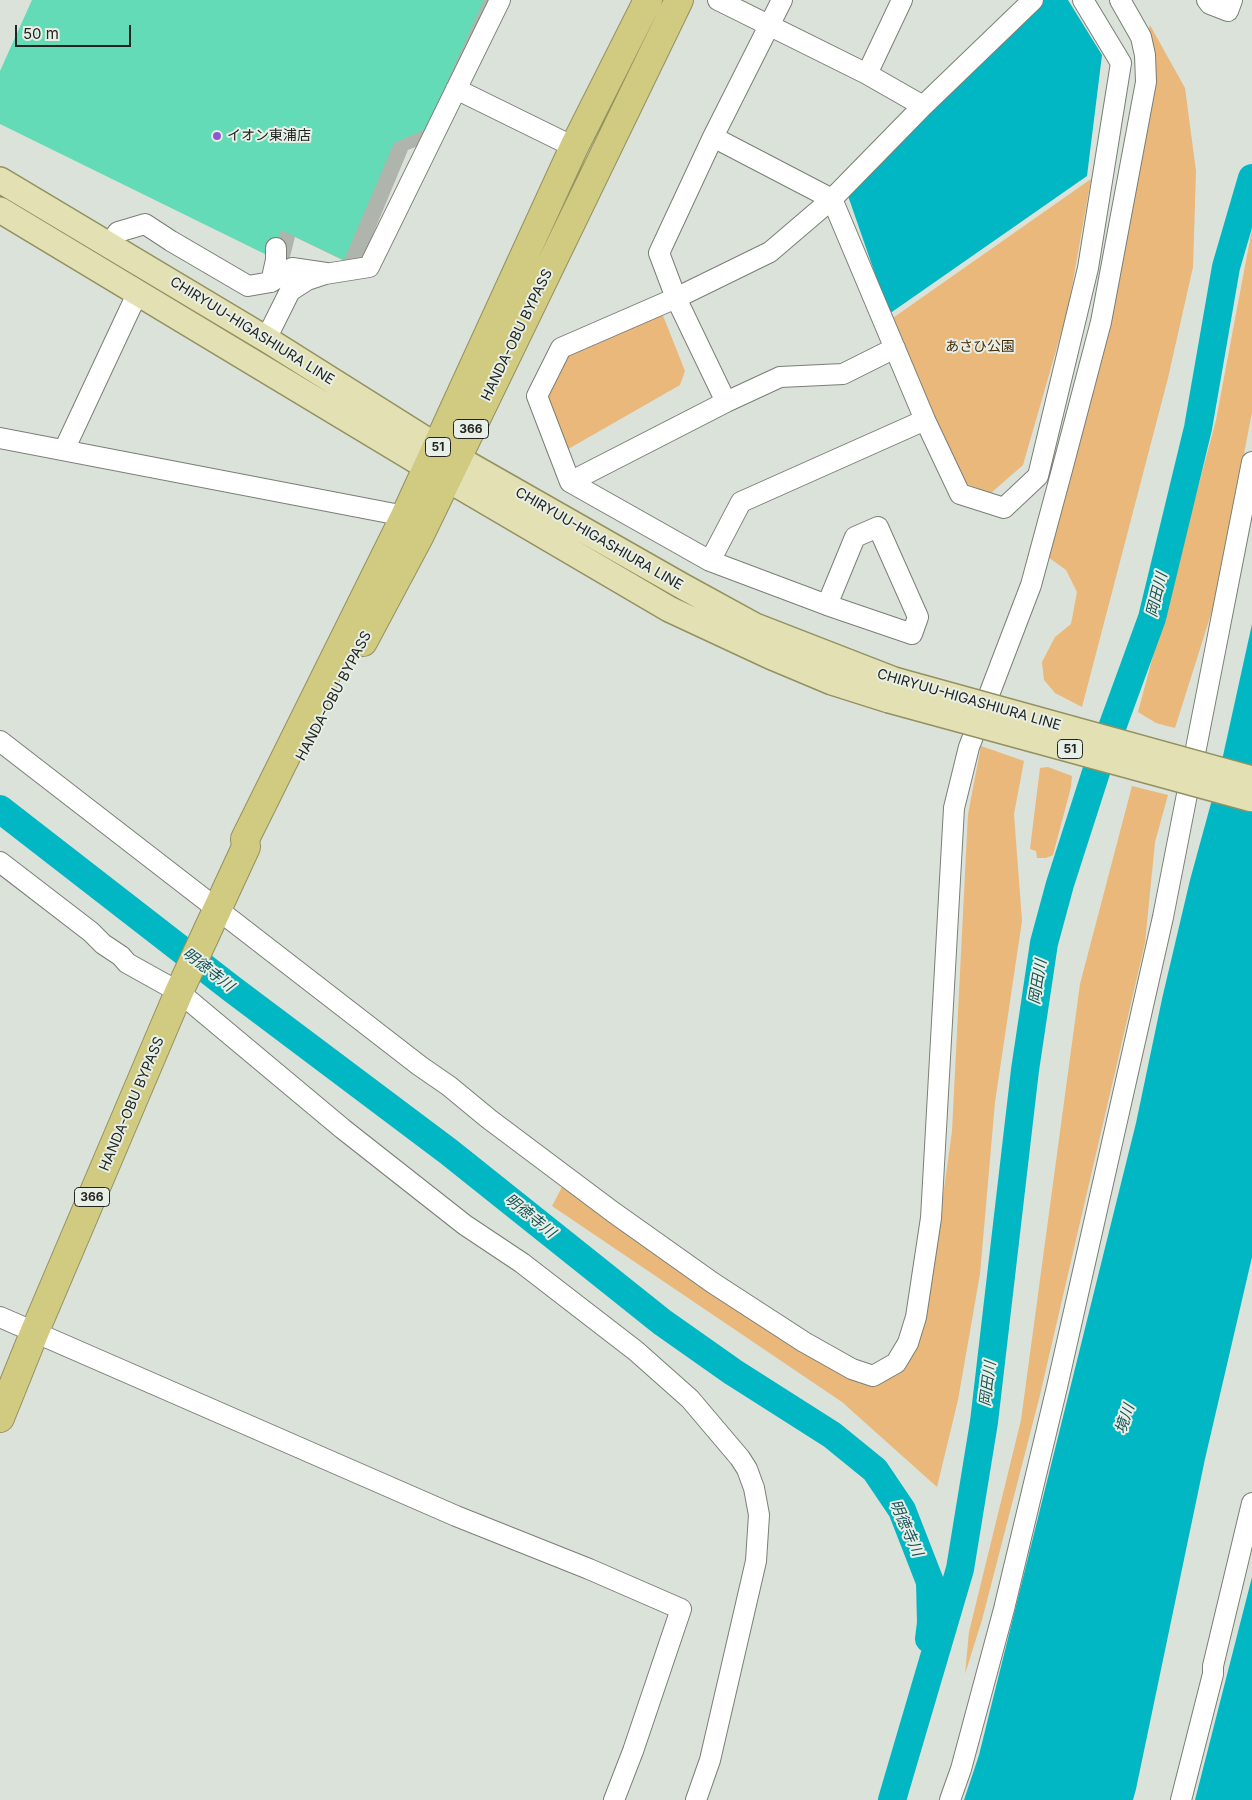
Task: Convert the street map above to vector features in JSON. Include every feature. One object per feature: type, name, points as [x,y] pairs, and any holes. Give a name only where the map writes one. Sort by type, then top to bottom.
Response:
[{"type":"highway","name":"HANDA-OBU BYPASS","points":[[246,847],[257,842],[419,537],[442,462],[574,147],[648,0]]},
{"type":"highway","name":"HANDA-OBU BYPASS","points":[[0,1418],[35,1331],[183,985],[246,847],[245,839],[405,516],[442,462],[679,0]]},
{"type":"main road","name":"CHIRYUU-HIGASHIURA LINE","points":[[0,180],[266,339],[442,462]]},
{"type":"main road","name":"CHIRYUU-HIGASHIURA LINE","points":[[0,210],[137,294],[442,462],[756,626],[891,690],[1252,798]]},
{"type":"main road","name":"CHIRYUU-HIGASHIURA LINE","points":[[891,690],[1252,779]]},
{"type":"street","points":[[266,339],[290,291],[307,280],[328,274],[369,267],[500,0]]},
{"type":"street","points":[[718,0],[866,74],[923,106]]},
{"type":"street","points":[[726,402],[676,298],[659,253],[713,137],[782,0]]},
{"type":"street","points":[[866,74],[902,0]]},
{"type":"street","points":[[827,605],[855,537],[878,527],[918,617],[912,634],[827,605],[710,561],[570,482],[537,396],[561,348],[676,298],[770,252],[832,199],[923,106],[1034,0]]},
{"type":"street","points":[[713,137],[832,199],[925,420],[960,494],[1004,508],[1038,476],[1088,268],[1121,63],[1083,0]]},
{"type":"street","points":[[0,741],[213,920],[449,1086],[489,1119],[613,1212],[713,1283],[804,1342],[852,1369],[873,1376],[896,1363],[908,1343],[916,1317],[931,1218],[954,808],[969,747],[1031,585],[1101,322],[1146,82],[1145,55],[1140,37],[1120,0]]},
{"type":"street","points":[[1207,0],[1210,4],[1228,11],[1232,0]]},
{"type":"street","points":[[456,89],[574,147]]},
{"type":"street","points":[[108,246],[118,232],[145,224],[170,241],[248,286],[271,282],[292,268],[328,274]]},
{"type":"street","points":[[271,282],[276,260],[276,248]]},
{"type":"street","points":[[64,450],[137,294]]},
{"type":"street","points":[[570,482],[726,402],[780,377],[843,374],[895,348]]},
{"type":"street","points":[[710,561],[741,502],[925,420]]},
{"type":"street","points":[[0,438],[405,516]]},
{"type":"street","points":[[950,1800],[961,1768],[1006,1599],[1057,1387],[1163,917],[1252,462]]},
{"type":"street","points":[[0,862],[91,932],[127,963],[183,985],[343,1130],[465,1225],[522,1263],[636,1350],[690,1399],[740,1458],[747,1469],[754,1488],[759,1515],[756,1561],[710,1760],[696,1800]]},
{"type":"street","points":[[0,1317],[456,1516],[681,1609],[633,1751],[614,1800]]},
{"type":"street","points":[[1181,1800],[1213,1674],[1213,1666],[1252,1504]]},
{"type":"green space","points":[[1150,25],[1185,88],[1196,171],[1193,267],[1168,378],[1082,707],[1055,693],[1044,680],[1042,662],[1055,637],[1071,624],[1077,592],[1066,570],[1044,554]]},
{"type":"green space","name":"あさひ公園","points":[[1091,179],[1068,309],[1023,465],[991,493],[950,478],[890,320]]},
{"type":"green space","points":[[1252,229],[1252,412],[1217,595],[1175,728],[1156,723],[1138,712],[1216,420]]},
{"type":"green space","points":[[656,298],[685,371],[680,385],[563,452],[537,396],[561,348]]},
{"type":"green space","points":[[981,746],[1024,761],[1014,814],[1022,921],[995,1102],[980,1274],[958,1400],[937,1487],[842,1402],[552,1206],[563,1185],[852,1369],[896,1363],[934,1262],[952,1131],[968,814]]},
{"type":"green space","points":[[1048,767],[1072,776],[1071,787],[1053,855],[1046,858],[1037,858],[1036,851],[1030,849],[1040,768]]},
{"type":"green space","points":[[1132,786],[1168,795],[1155,842],[1145,943],[1039,1399],[982,1620],[965,1674],[969,1632],[1021,1420],[1080,984]]},
{"type":"water","points":[[1029,0],[1068,0],[1102,55],[1087,176],[889,314],[847,193]]},
{"type":"water","name":"境川","points":[[1252,624],[1252,1257],[1205,1459],[1136,1789],[1133,1800],[964,1800],[979,1755],[1136,1123],[1162,999],[1190,880],[1219,774]]},
{"type":"water","points":[[1252,1577],[1252,1800],[1195,1800]]},
{"type":"building","name":"イオン東浦店","points":[[32,0],[484,0],[426,129],[394,143],[344,260],[281,230],[273,258],[0,124],[0,71]]},
{"type":"waterway","name":"岡田川","points":[[892,1800],[960,1569],[984,1422],[1025,1070],[1044,943],[1060,884],[1098,766],[1152,618],[1198,428],[1226,267],[1252,178]]},
{"type":"waterway","name":"明徳寺川","points":[[0,809],[232,989],[449,1152],[662,1322],[733,1372],[832,1435],[875,1470],[902,1510],[930,1582],[931,1623],[929,1639]]},
{"type":"place","name":"イオン東浦店","points":[[217,136]]}]
